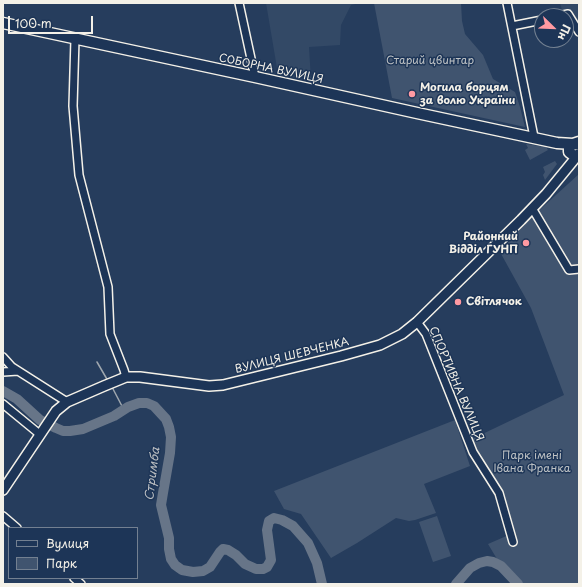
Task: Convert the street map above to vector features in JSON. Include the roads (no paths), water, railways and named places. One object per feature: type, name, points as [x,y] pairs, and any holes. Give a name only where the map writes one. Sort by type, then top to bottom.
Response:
[{"type":"main road","name":"СОБОРНА ВУЛИЦЯ","points":[[3,23],[534,137],[575,149]]},
{"type":"street","points":[[239,3],[255,77]]},
{"type":"street","points":[[508,3],[534,137]]},
{"type":"street","points":[[512,26],[534,22]]},
{"type":"street","points":[[75,38],[74,106],[79,175],[108,287],[110,334],[126,377]]},
{"type":"street","name":"ВУЛИЦЯ ШЕВЧЕНКА","points":[[3,490],[56,411],[67,402],[126,377],[140,377],[209,386],[222,385],[380,345],[402,334],[417,322],[492,250],[546,194],[566,170],[575,149]]},
{"type":"street","points":[[532,208],[569,270],[579,269]]},
{"type":"street","name":"СПОРТИВНА ВУЛИЦЯ","points":[[417,322],[426,334],[473,452],[499,493],[513,542]]},
{"type":"street","points":[[3,357],[12,367],[67,402]]},
{"type":"street","points":[[3,372],[18,371]]},
{"type":"street","points":[[3,404],[37,432],[41,433]]},
{"type":"street","points":[[3,516],[16,527]]},
{"type":"waterway","points":[[97,362],[108,381]]},
{"type":"waterway","points":[[112,387],[124,410]]},
{"type":"waterway","name":"Стримба","points":[[3,391],[17,399],[40,420],[63,431],[83,429],[114,416],[128,407],[139,403],[147,403],[154,406],[166,419],[171,437],[170,453],[161,505],[169,538],[171,559],[175,565],[182,570],[193,572],[203,571],[210,567],[223,549],[236,555],[245,564],[256,569],[263,569],[267,567],[271,560],[267,530],[269,521],[274,518],[282,520],[293,526],[308,543],[317,563],[322,584]]},
{"type":"waterway","name":"Стримба","points":[[456,584],[470,568],[487,561],[501,566],[518,584]]},
{"type":"place","name":"Могила борцям за волю України","points":[[412,94]]},
{"type":"place","name":"Районний Відділ ГУНП","points":[[526,243]]},
{"type":"place","name":"Світлячок","points":[[458,302]]},
{"type":"park label","name":"Старий цвинтар","points":[[430,61]]},
{"type":"park label","name":"Парк імені Івана Франка","points":[[532,462]]}]
